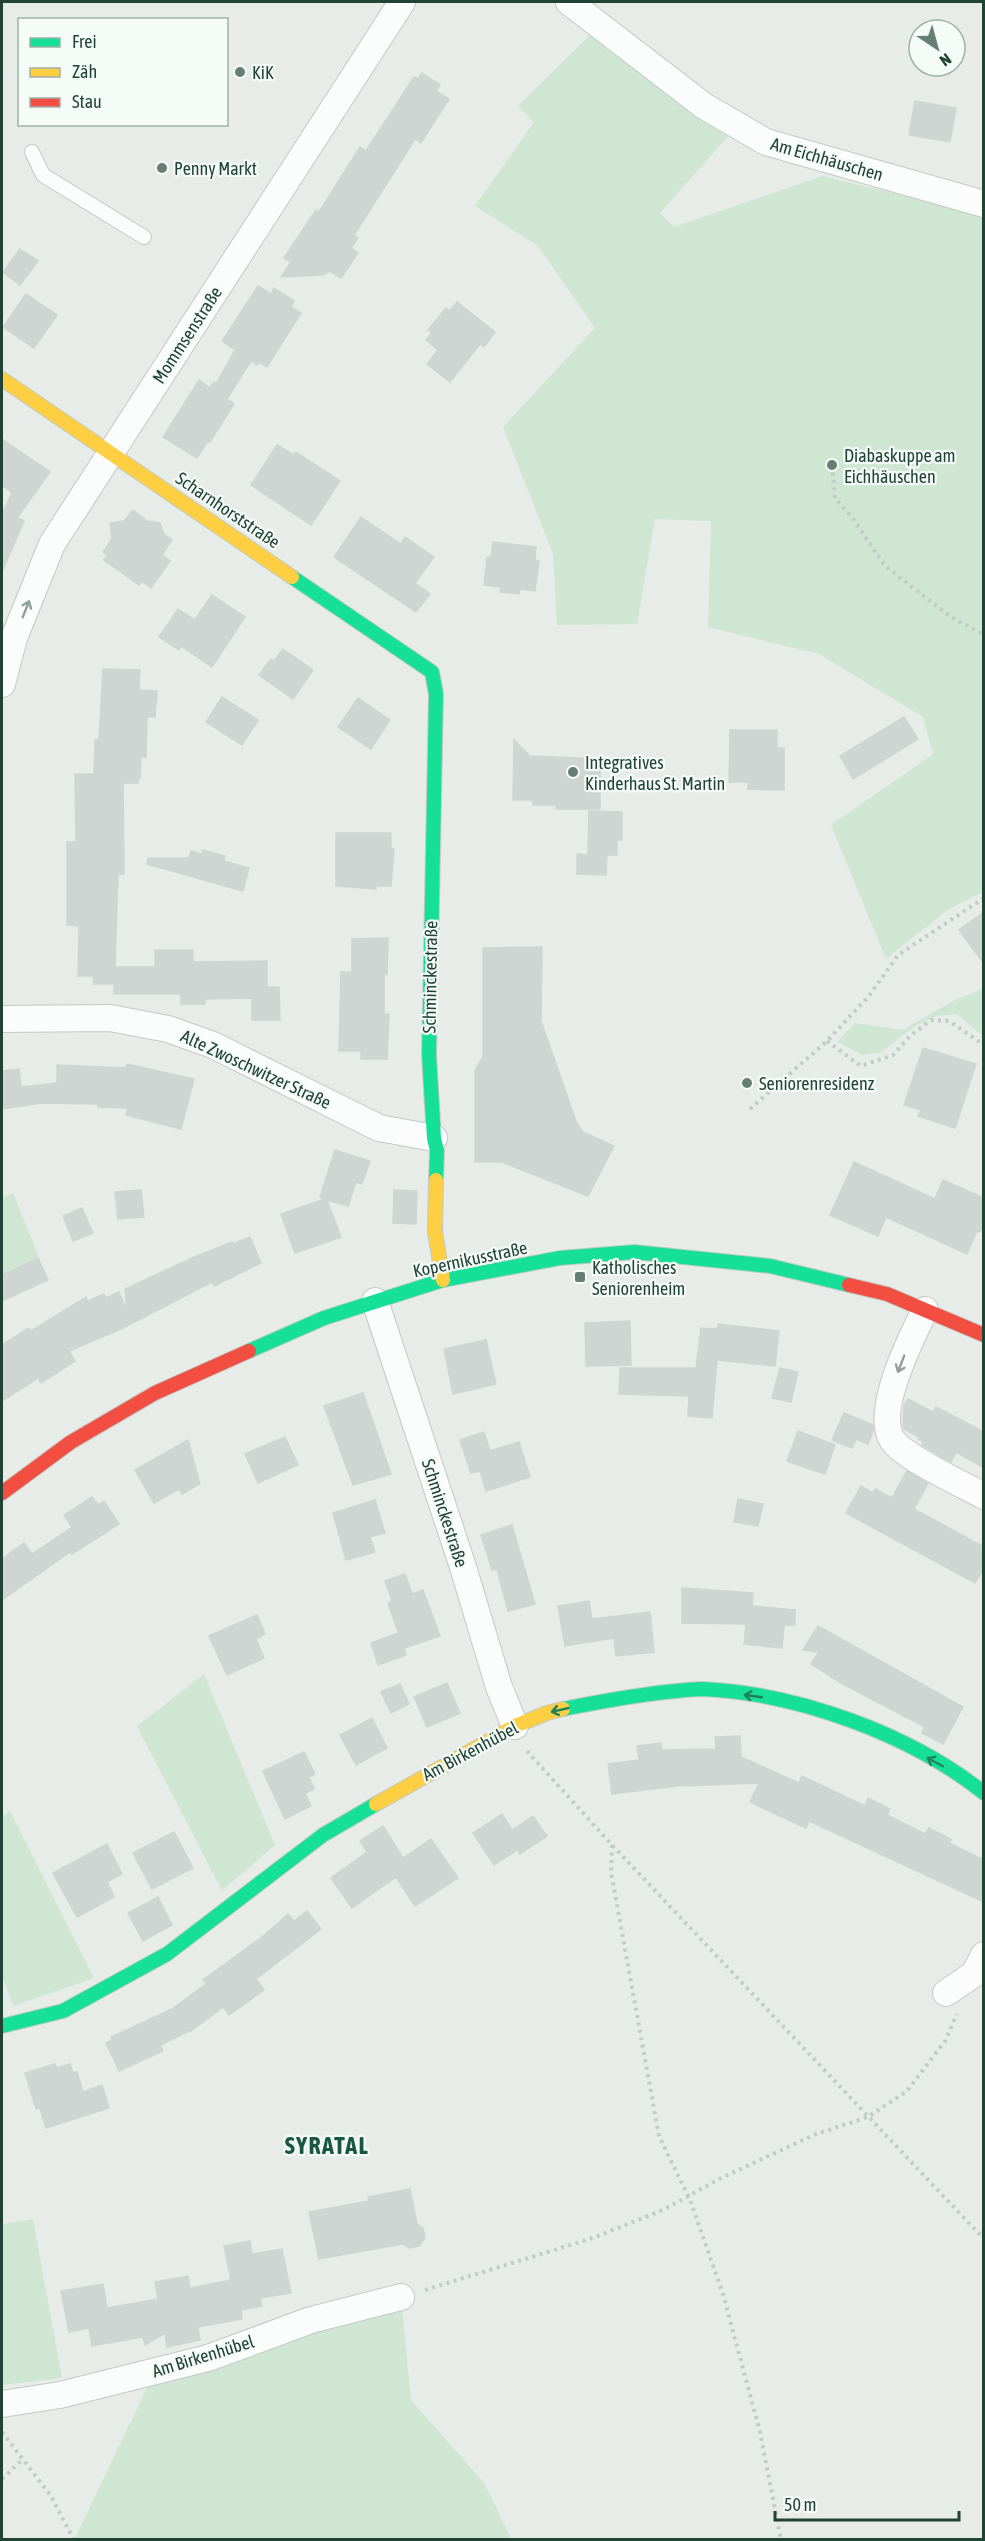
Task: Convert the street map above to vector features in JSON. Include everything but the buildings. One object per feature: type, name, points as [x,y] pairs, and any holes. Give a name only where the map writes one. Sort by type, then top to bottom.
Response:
[{"type":"street","name":"Mommsenstraße","points":[[2,684],[14,638],[52,544],[402,2]]},
{"type":"street","name":"Am Eichhäuschen","points":[[568,2],[704,106],[766,142],[984,204]]},
{"type":"street","name":"Scharnhorststraße","points":[[2,379],[432,672]]},
{"type":"street","name":"Schminckestraße","points":[[432,672],[436,694],[429,1055],[434,1138],[437,1151],[435,1232],[443,1280]]},
{"type":"street","name":"Alte Zwoschwitzer Straße","points":[[2,1019],[110,1018],[168,1029],[213,1045],[379,1128],[434,1138]]},
{"type":"street","name":"Kopernikusstraße","points":[[2,1493],[71,1442],[155,1393],[324,1318],[443,1280],[560,1258],[634,1252],[770,1266],[887,1294],[984,1335]]},
{"type":"street","name":"Schminckestraße","points":[[375,1301],[464,1567],[500,1687],[515,1726]]},
{"type":"street","points":[[925,1310],[896,1376],[889,1402],[887,1426],[893,1441],[911,1455],[984,1496]]},
{"type":"street","name":"Am Birkenhübel","points":[[2,2026],[63,2011],[157,1959],[323,1835],[515,1726],[547,1713],[620,1697],[701,1689],[760,1696],[872,1727],[965,1778],[984,1793]]},
{"type":"street","points":[[946,1993],[974,1974],[984,1955]]},
{"type":"street","name":"Am Birkenhübel","points":[[2,2404],[60,2395],[208,2358],[311,2320],[401,2297]]},
{"type":"lane","points":[[32,153],[43,175],[144,237]]},
{"type":"path","points":[[832,465],[835,498],[854,520],[885,566],[951,617],[984,635]]},
{"type":"path","points":[[984,756],[984,769]]},
{"type":"path","points":[[750,1109],[827,1041],[869,996],[898,956],[984,898]]},
{"type":"path","points":[[827,1041],[861,1066],[892,1055],[910,1036],[931,1020],[949,1021],[984,1045]]},
{"type":"path","points":[[515,1726],[527,1752],[612,1845],[984,2239]]},
{"type":"path","points":[[612,1845],[611,1872],[659,2136],[688,2196],[723,2294],[760,2432],[781,2540]]},
{"type":"path","points":[[401,2297],[593,2238],[665,2209],[816,2134],[868,2117],[907,2091],[945,2041],[960,2007],[946,1993]]},
{"type":"path","points":[[2,2432],[51,2496],[74,2540]]},
{"type":"path","points":[[2,2479],[23,2459]]},
{"type":"green space","points":[[592,33],[731,133],[660,213],[674,227],[822,176],[983,215],[983,892],[949,909],[886,959],[831,825],[933,754],[923,717],[819,654],[708,627],[711,521],[655,519],[637,624],[557,625],[553,554],[503,427],[595,328],[538,246],[475,206],[534,122],[518,106]]},
{"type":"green space","points":[[983,989],[983,1036],[957,1014],[936,1016],[914,1027],[880,1053],[862,1055],[837,1042],[855,1023],[902,1030],[955,1000]]},
{"type":"green space","points":[[13,1193],[39,1257],[2,1274],[2,1198]]},
{"type":"green space","points":[[204,1674],[275,1845],[222,1891],[137,1726]]},
{"type":"green space","points":[[10,1811],[94,1978],[13,2006],[2,1976],[2,1817]]},
{"type":"green space","points":[[33,2219],[62,2378],[2,2385],[2,2224]]},
{"type":"green space","points":[[401,2297],[411,2400],[485,2484],[511,2539],[74,2540],[155,2371]]},
{"type":"traffic: fast","points":[[292,577],[432,672],[436,694],[429,1055],[434,1138],[437,1151],[436,1180]]},
{"type":"traffic: fast","points":[[249,1351],[324,1318],[443,1280],[560,1258],[634,1252],[770,1266],[849,1285]]},
{"type":"traffic: fast","points":[[563,1709],[640,1695],[698,1689],[738,1692],[776,1699],[851,1720],[887,1735],[922,1752],[984,1793]]},
{"type":"traffic: fast","points":[[2,2026],[63,2011],[167,1954],[323,1835],[376,1804]]},
{"type":"traffic: slow","points":[[2,379],[292,577]]},
{"type":"traffic: slow","points":[[436,1180],[435,1232],[443,1280]]},
{"type":"traffic: slow","points":[[376,1804],[515,1726],[563,1709]]},
{"type":"traffic: jam","points":[[849,1285],[887,1294],[984,1335]]},
{"type":"traffic: jam","points":[[2,1493],[71,1442],[155,1393],[249,1351]]},
{"type":"place","name":"KiK","points":[[240,72]]},
{"type":"place","name":"Penny Markt","points":[[162,168]]},
{"type":"place","name":"Diabaskuppe am Eichhäuschen","points":[[832,465]]},
{"type":"place","name":"Integratives Kinderhaus St. Martin","points":[[573,772]]},
{"type":"place","name":"Seniorenresidenz","points":[[747,1083]]},
{"type":"place","name":"Katholisches Seniorenheim","points":[[580,1277]]},
{"type":"district","name":"SYRATAL","points":[[327,2145]]}]
